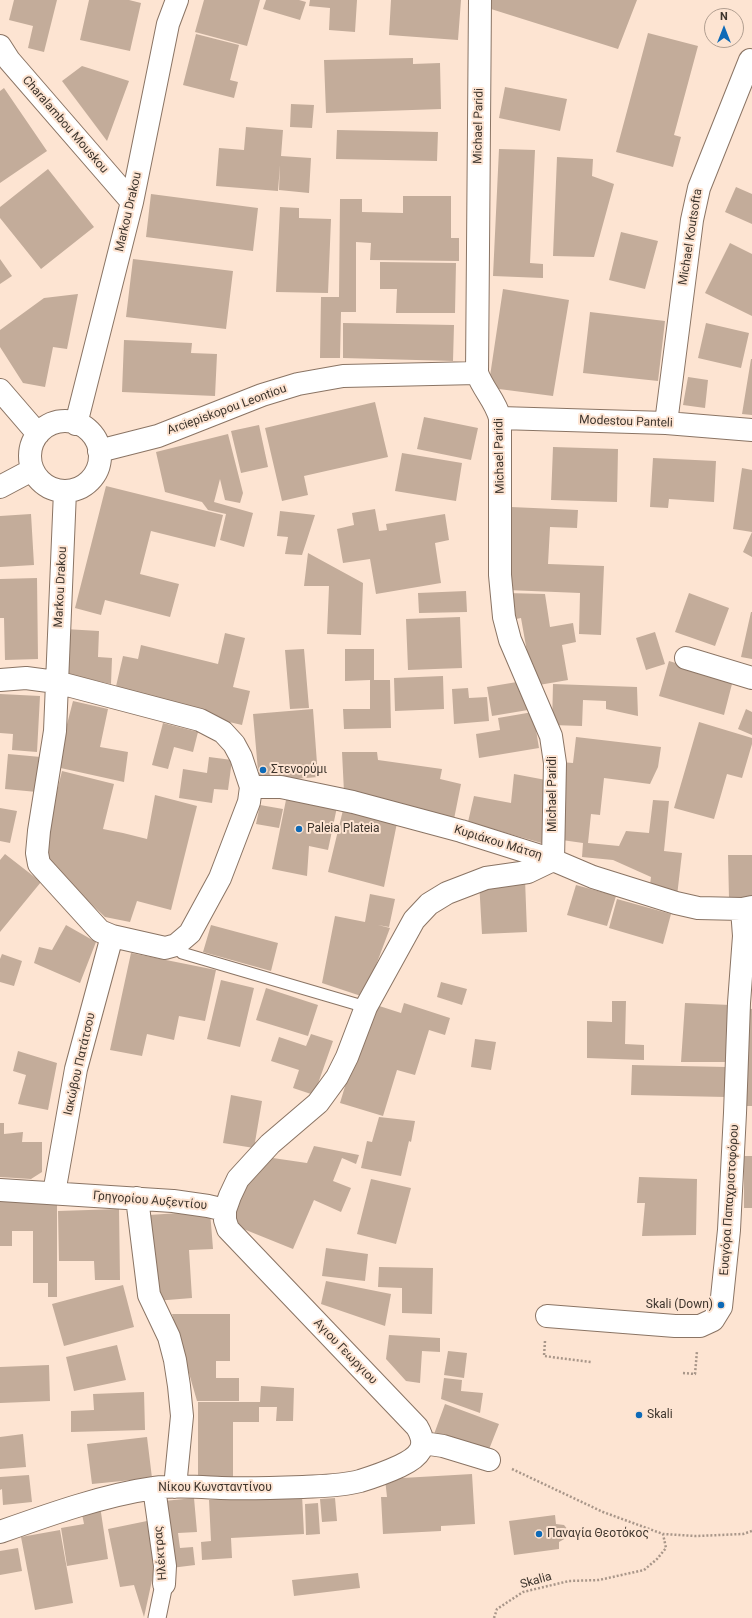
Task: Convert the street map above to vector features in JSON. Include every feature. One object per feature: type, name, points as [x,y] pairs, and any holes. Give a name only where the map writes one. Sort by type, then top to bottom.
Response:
[{"type":"street","name":"Markou Drakou","points":[[76,424],[132,202],[168,24],[177,0]]},
{"type":"street","name":"Michael Paridi","points":[[480,0],[477,373],[482,385],[494,400],[500,418],[500,575],[504,618],[510,640],[551,736],[555,763],[553,860]]},
{"type":"street","name":"Charalambou Mouskou","points":[[0,46],[10,60],[132,202]]},
{"type":"street","name":"Michael Koutsofta","points":[[666,423],[692,220],[698,188],[750,60]]},
{"type":"street","name":"Arciepiskopou Leontiou","points":[[99,451],[158,436],[262,396],[298,384],[343,376],[477,373]]},
{"type":"street","points":[[0,390],[38,434]]},
{"type":"street","name":"Modestou Panteli","points":[[500,418],[666,423],[752,430]]},
{"type":"street","points":[[67,422],[84,428],[92,435],[99,451],[97,469],[91,479],[77,489],[65,491],[54,489],[43,484],[32,470],[30,453],[33,441],[38,434],[45,428],[55,423],[67,422]]},
{"type":"street","points":[[0,487],[32,470]]},
{"type":"street","name":"Markou Drakou","points":[[65,491],[55,731],[36,853],[39,864],[100,930],[112,936]]},
{"type":"street","points":[[686,658],[752,678]]},
{"type":"street","points":[[0,680],[26,678],[56,682],[200,720],[223,732],[234,744],[241,757],[251,787],[249,802],[220,878],[190,933],[176,945],[165,948],[112,936]]},
{"type":"street","name":"Κυριάκου Μάτση","points":[[251,787],[281,787],[353,802],[461,831],[553,860],[593,877],[676,903],[698,908],[747,908]]},
{"type":"street","points":[[225,1210],[238,1179],[270,1144],[318,1103],[336,1077],[347,1057],[366,1006],[414,920],[429,904],[447,893],[486,878],[528,872],[553,860]]},
{"type":"street","name":"Ευαγόρα Παπαχριστοφόρου","points":[[700,1326],[713,1320],[722,1307],[729,1230],[739,1003],[747,908]]},
{"type":"street","name":"Ιακώβου Πατάτσου","points":[[54,1193],[76,1069],[112,936]]},
{"type":"street","name":"Γρηγορίου Αυξεντίου","points":[[0,1190],[137,1198],[208,1206],[225,1210]]},
{"type":"street","name":"Ηλέκτρας","points":[[137,1198],[149,1295],[169,1336],[175,1360],[182,1416],[165,1487],[164,1584],[157,1618]]},
{"type":"street","name":"Αγιου Γεωργιου","points":[[225,1210],[225,1220],[228,1229],[417,1427],[422,1436],[423,1443]]},
{"type":"street","points":[[547,1316],[700,1326]]},
{"type":"street","points":[[423,1443],[443,1446],[489,1460]]},
{"type":"street","name":"Νίκου Κωνσταντίνου","points":[[0,1532],[59,1512],[108,1498],[165,1487],[261,1489],[335,1486],[361,1481],[403,1464],[418,1454],[423,1443]]},
{"type":"lane","points":[[176,945],[182,953],[366,1006]]},
{"type":"path","points":[[547,1316],[544,1356],[591,1362]]},
{"type":"path","points":[[684,1373],[695,1374],[700,1326]]},
{"type":"path","points":[[489,1460],[501,1464],[603,1512],[663,1534],[696,1536],[742,1534],[752,1531]]},
{"type":"path","name":"Skalia","points":[[494,1618],[497,1609],[523,1592],[569,1581],[598,1580],[644,1570],[657,1559],[666,1548],[663,1534]]},
{"type":"building","points":[[14,0],[57,0],[44,52],[28,48],[33,26],[9,20]]},
{"type":"building","points":[[89,0],[129,0],[141,3],[130,51],[80,40]]},
{"type":"building","points":[[204,0],[260,0],[247,46],[195,32]]},
{"type":"building","points":[[266,0],[299,0],[306,2],[300,20],[263,9]]},
{"type":"building","points":[[310,0],[357,0],[355,32],[329,30],[330,8],[309,6]]},
{"type":"building","points":[[391,0],[461,0],[458,40],[389,35]]},
{"type":"building","points":[[492,0],[637,0],[618,49],[491,9]]},
{"type":"building","points":[[648,33],[698,46],[674,135],[681,137],[673,167],[616,152]]},
{"type":"building","points":[[196,34],[239,45],[230,80],[238,82],[234,98],[183,85]]},
{"type":"building","points":[[413,58],[413,64],[440,63],[441,109],[326,113],[324,60]]},
{"type":"building","points":[[82,66],[129,81],[107,141],[62,81]]},
{"type":"building","points":[[505,87],[567,99],[560,131],[499,118]]},
{"type":"building","points":[[4,88],[47,151],[0,183],[0,91]]},
{"type":"building","points":[[291,104],[314,105],[312,128],[290,127]]},
{"type":"building","points":[[246,127],[283,130],[281,156],[311,158],[309,193],[279,190],[280,165],[278,191],[216,186],[219,148],[244,150]]},
{"type":"building","points":[[337,130],[438,132],[437,161],[336,159]]},
{"type":"building","points":[[499,149],[535,150],[530,263],[543,264],[543,278],[493,276]]},
{"type":"building","points":[[557,157],[593,159],[592,176],[614,184],[594,257],[553,256]]},
{"type":"building","points":[[48,169],[94,227],[41,269],[0,218],[0,207]]},
{"type":"building","points":[[736,187],[752,194],[752,224],[725,212]]},
{"type":"building","points":[[151,194],[258,208],[253,251],[146,237]]},
{"type":"building","points":[[403,196],[451,196],[451,238],[459,238],[459,261],[370,260],[371,243],[356,242],[356,312],[341,312],[340,358],[320,358],[321,297],[339,297],[340,199],[362,199],[362,212],[403,213]]},
{"type":"building","points":[[280,207],[299,208],[299,218],[331,219],[328,293],[276,292]]},
{"type":"building","points":[[621,232],[658,241],[645,289],[609,280]]},
{"type":"building","points":[[730,243],[752,254],[752,316],[705,293]]},
{"type":"building","points":[[0,259],[12,276],[0,284]]},
{"type":"building","points":[[133,259],[233,271],[226,329],[126,317]]},
{"type":"building","points":[[380,262],[456,263],[455,313],[396,313],[397,289],[380,289]]},
{"type":"building","points":[[503,289],[569,300],[553,396],[499,389],[490,376]]},
{"type":"building","points":[[78,294],[67,349],[53,347],[45,387],[23,383],[0,347],[0,330],[44,298]]},
{"type":"building","points":[[590,312],[665,321],[658,381],[583,373]]},
{"type":"building","points":[[343,323],[454,325],[453,361],[343,358]]},
{"type":"building","points":[[706,323],[749,333],[741,368],[698,358]]},
{"type":"building","points":[[124,340],[192,343],[191,353],[217,354],[215,396],[122,392]]},
{"type":"building","points":[[752,359],[752,415],[742,414]]},
{"type":"building","points":[[688,377],[708,380],[705,408],[683,405]]},
{"type":"building","points":[[375,402],[388,457],[304,476],[308,495],[282,501],[265,428]]},
{"type":"building","points":[[424,417],[478,428],[471,460],[417,449]]},
{"type":"building","points":[[259,425],[268,467],[241,473],[231,431]]},
{"type":"building","points":[[228,434],[243,493],[240,503],[225,500],[220,479],[214,502],[253,513],[244,547],[220,540],[226,514],[208,510],[202,502],[165,492],[156,452]]},
{"type":"building","points":[[553,447],[618,449],[617,502],[551,500]]},
{"type":"building","points":[[402,453],[462,463],[456,501],[395,491]]},
{"type":"building","points":[[653,458],[716,461],[714,502],[669,499],[668,508],[650,507]]},
{"type":"building","points":[[742,468],[752,470],[752,532],[733,529]]},
{"type":"building","points":[[106,486],[223,515],[215,547],[151,531],[140,574],[179,584],[170,617],[105,600],[101,615],[75,608]]},
{"type":"building","points":[[511,507],[578,510],[577,528],[550,527],[548,564],[604,566],[601,635],[579,634],[580,593],[507,590]]},
{"type":"building","points":[[375,509],[379,531],[387,530],[386,524],[445,514],[449,540],[435,543],[441,583],[376,594],[370,559],[343,563],[337,529],[354,525],[352,513]]},
{"type":"building","points":[[280,511],[315,515],[302,555],[285,554],[288,537],[277,536]]},
{"type":"building","points":[[31,514],[34,565],[0,567],[0,516]]},
{"type":"building","points":[[752,532],[752,557],[743,552]]},
{"type":"building","points":[[308,553],[363,583],[361,635],[327,634],[329,586],[304,586]]},
{"type":"building","points":[[37,578],[38,659],[5,660],[4,618],[0,618],[0,579]]},
{"type":"building","points":[[466,591],[467,612],[419,613],[418,593]]},
{"type":"building","points":[[506,593],[545,594],[550,627],[573,623],[576,642],[562,645],[568,680],[533,686],[521,618],[511,620]]},
{"type":"building","points":[[689,593],[729,608],[715,646],[675,632]]},
{"type":"building","points":[[752,612],[752,659],[741,657]]},
{"type":"building","points":[[460,617],[462,668],[408,670],[406,619]]},
{"type":"building","points":[[65,629],[99,631],[98,657],[112,658],[111,684],[63,673]]},
{"type":"building","points":[[655,632],[665,664],[646,670],[636,638]]},
{"type":"building","points":[[225,633],[245,638],[233,687],[250,691],[242,725],[114,695],[123,656],[138,659],[141,645],[218,664]]},
{"type":"building","points":[[304,649],[309,708],[290,709],[285,650]]},
{"type":"building","points":[[345,649],[374,649],[374,680],[390,680],[391,728],[344,729],[343,709],[370,709],[370,680],[345,681]]},
{"type":"building","points":[[669,661],[733,680],[724,715],[659,696]]},
{"type":"building","points":[[443,676],[444,709],[395,711],[394,678]]},
{"type":"building","points":[[523,681],[528,710],[492,716],[487,687]]},
{"type":"building","points":[[553,684],[637,687],[638,716],[606,709],[606,701],[583,700],[582,726],[552,725]]},
{"type":"building","points":[[468,688],[469,698],[487,697],[489,721],[454,724],[452,689]]},
{"type":"building","points":[[0,694],[40,696],[37,752],[12,750],[13,734],[0,733]]},
{"type":"building","points":[[73,701],[108,709],[100,747],[128,752],[124,782],[56,767]]},
{"type":"building","points":[[313,709],[318,777],[259,782],[253,714]]},
{"type":"building","points":[[746,709],[752,712],[752,735],[738,729]]},
{"type":"building","points":[[533,712],[539,748],[479,758],[476,734],[500,730],[498,718]]},
{"type":"building","points":[[699,722],[752,738],[752,744],[742,778],[727,774],[714,819],[674,808]]},
{"type":"building","points":[[163,723],[198,732],[193,752],[174,747],[168,769],[152,765]]},
{"type":"building","points":[[576,737],[661,747],[658,767],[650,784],[604,778],[600,815],[591,814],[588,843],[619,846],[626,831],[649,833],[653,800],[669,801],[664,851],[682,853],[677,896],[649,893],[651,877],[613,860],[582,857],[583,843],[562,840],[560,762],[573,763]]},
{"type":"building","points":[[342,752],[377,752],[378,760],[442,769],[440,779],[461,784],[454,819],[344,792]]},
{"type":"building","points":[[8,754],[41,757],[37,792],[5,789]]},
{"type":"building","points":[[209,757],[232,760],[228,790],[214,789],[212,803],[179,798],[183,769],[207,773]]},
{"type":"building","points":[[62,771],[114,784],[103,829],[147,839],[155,795],[197,806],[171,910],[137,901],[130,922],[105,917],[47,862],[43,848]]},
{"type":"building","points":[[514,774],[546,780],[545,844],[468,822],[474,796],[511,803]]},
{"type":"building","points":[[287,795],[337,807],[328,850],[309,846],[307,876],[272,869]]},
{"type":"building","points":[[260,805],[283,809],[279,828],[256,824]]},
{"type":"building","points":[[0,808],[17,811],[10,843],[0,841]]},
{"type":"building","points":[[343,810],[397,823],[384,887],[328,872]]},
{"type":"building","points":[[5,854],[41,882],[0,932],[0,860]]},
{"type":"building","points":[[728,855],[752,855],[752,897],[729,898]]},
{"type":"building","points":[[525,879],[527,932],[482,934],[479,881]]},
{"type":"building","points":[[576,885],[616,896],[607,926],[567,915]]},
{"type":"building","points":[[370,894],[395,899],[389,927],[378,925],[390,928],[364,997],[322,983],[335,916],[365,922]]},
{"type":"building","points":[[617,899],[671,914],[663,944],[609,928]]},
{"type":"building","points":[[66,925],[96,942],[80,983],[34,963],[39,947],[52,950]]},
{"type":"building","points":[[211,925],[278,943],[271,971],[203,952]]},
{"type":"building","points":[[131,953],[216,970],[205,1021],[179,1016],[174,1040],[147,1034],[142,1056],[110,1050]]},
{"type":"building","points":[[2,954],[22,961],[14,986],[0,982],[0,959]]},
{"type":"building","points":[[221,980],[254,988],[240,1047],[207,1039]]},
{"type":"building","points":[[441,982],[467,989],[462,1005],[437,997]]},
{"type":"building","points":[[266,988],[318,1005],[308,1036],[256,1020]]},
{"type":"building","points":[[612,1001],[626,1001],[625,1044],[644,1045],[644,1060],[587,1058],[587,1021],[612,1022]]},
{"type":"building","points":[[370,1003],[401,1013],[404,1003],[450,1018],[445,1035],[429,1030],[415,1075],[397,1070],[383,1116],[340,1103]]},
{"type":"building","points":[[685,1003],[730,1005],[729,1062],[681,1062]]},
{"type":"building","points":[[745,1008],[752,1009],[752,1106],[743,1106]]},
{"type":"building","points":[[311,1034],[333,1041],[314,1095],[293,1088],[299,1070],[271,1061],[279,1037],[306,1046]]},
{"type":"building","points":[[475,1039],[496,1042],[491,1070],[471,1067]]},
{"type":"building","points":[[18,1051],[57,1063],[48,1110],[18,1104],[26,1075],[13,1071]]},
{"type":"building","points":[[632,1065],[727,1067],[726,1097],[631,1095]]},
{"type":"building","points":[[231,1095],[262,1101],[254,1148],[223,1143]]},
{"type":"building","points":[[379,1117],[415,1121],[411,1142],[409,1141],[401,1176],[361,1168],[367,1141],[372,1142]]},
{"type":"building","points":[[0,1123],[4,1123],[4,1134],[23,1132],[22,1142],[42,1142],[42,1172],[31,1179],[0,1177]]},
{"type":"building","points":[[314,1146],[359,1155],[356,1164],[342,1158],[333,1181],[351,1188],[341,1212],[314,1200],[293,1249],[231,1224],[253,1169],[266,1157],[307,1163]]},
{"type":"building","points":[[744,1156],[752,1156],[752,1208],[744,1208]]},
{"type":"building","points":[[639,1177],[697,1179],[696,1235],[642,1236],[645,1203],[637,1203]]},
{"type":"building","points":[[371,1179],[411,1188],[396,1244],[357,1234]]},
{"type":"building","points":[[0,1197],[57,1197],[57,1297],[48,1297],[48,1283],[33,1283],[33,1231],[12,1231],[12,1246],[0,1246]]},
{"type":"building","points":[[119,1209],[120,1280],[95,1280],[94,1261],[59,1261],[58,1211]]},
{"type":"building","points":[[210,1211],[213,1249],[189,1250],[192,1298],[155,1301],[149,1215]]},
{"type":"building","points":[[326,1248],[368,1254],[365,1281],[322,1276]]},
{"type":"building","points":[[379,1267],[433,1268],[432,1314],[402,1313],[402,1288],[378,1287]]},
{"type":"building","points":[[326,1281],[391,1294],[385,1326],[321,1304]]},
{"type":"building","points":[[123,1285],[134,1327],[64,1346],[52,1304]]},
{"type":"building","points":[[172,1314],[230,1314],[230,1361],[216,1361],[216,1378],[239,1378],[239,1401],[197,1401]]},
{"type":"building","points":[[389,1335],[440,1338],[440,1352],[422,1351],[420,1383],[406,1381],[386,1359]]},
{"type":"building","points":[[117,1345],[126,1380],[74,1391],[66,1357]]},
{"type":"building","points":[[448,1351],[467,1353],[464,1378],[444,1375]]},
{"type":"building","points":[[49,1365],[50,1401],[0,1403],[0,1367]]},
{"type":"building","points":[[444,1378],[462,1380],[461,1391],[483,1393],[480,1413],[441,1399]]},
{"type":"building","points":[[261,1386],[294,1388],[293,1421],[276,1421],[277,1407],[259,1407],[259,1422],[233,1422],[233,1483],[198,1483],[198,1402],[260,1402]]},
{"type":"building","points":[[144,1392],[145,1430],[71,1432],[71,1411],[94,1410],[93,1394]]},
{"type":"building","points":[[445,1404],[499,1424],[486,1457],[433,1437]]},
{"type":"building","points":[[23,1434],[26,1467],[0,1469],[0,1437]]},
{"type":"building","points":[[147,1437],[152,1478],[92,1484],[87,1444]]},
{"type":"building","points":[[472,1474],[475,1524],[441,1526],[441,1531],[383,1534],[381,1497],[387,1497],[385,1479]]},
{"type":"building","points":[[29,1475],[32,1502],[3,1505],[2,1489],[0,1490],[0,1477]]},
{"type":"building","points":[[302,1495],[304,1534],[231,1538],[232,1558],[202,1560],[201,1542],[211,1541],[209,1500]]},
{"type":"building","points":[[194,1498],[197,1532],[178,1533],[180,1548],[193,1547],[195,1565],[171,1568],[164,1501]]},
{"type":"building","points":[[335,1498],[337,1521],[322,1522],[320,1499]]},
{"type":"building","points":[[318,1503],[320,1534],[306,1535],[305,1504]]},
{"type":"building","points":[[100,1506],[108,1559],[67,1566],[61,1528],[84,1524],[81,1509]]},
{"type":"building","name":"Παναγία Θεοτόκος","points":[[555,1515],[556,1524],[564,1525],[569,1531],[566,1538],[559,1542],[559,1549],[514,1555],[509,1521]]},
{"type":"building","points":[[147,1521],[156,1562],[144,1617],[134,1585],[120,1587],[108,1529]]},
{"type":"building","points":[[60,1530],[73,1603],[35,1610],[21,1537]]},
{"type":"building","points":[[18,1548],[22,1571],[0,1575],[0,1551]]},
{"type":"building","points":[[358,1573],[360,1588],[294,1596],[292,1580]]},
{"type":"place","name":"Στενορύμι","points":[[263,770]]},
{"type":"place","name":"Paleia Plateia","points":[[299,829]]},
{"type":"place","name":"Skali (Down)","points":[[721,1305]]},
{"type":"place","name":"Skali","points":[[639,1415]]},
{"type":"place","name":"Παναγία Θεοτόκος","points":[[539,1534]]}]
